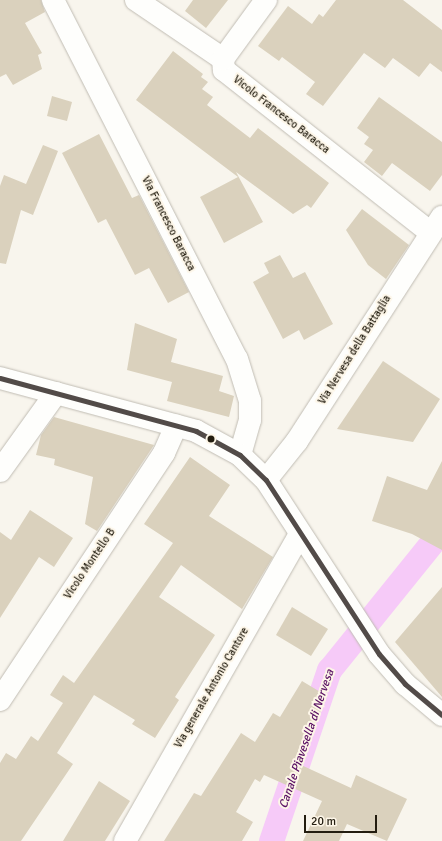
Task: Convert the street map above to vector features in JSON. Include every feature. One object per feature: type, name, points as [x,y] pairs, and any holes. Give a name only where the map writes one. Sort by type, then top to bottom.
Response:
[{"type":"street","name":"Via Francesco Baracca","points":[[53,0],[237,359],[250,402],[250,420],[240,455]]},
{"type":"street","name":"Vicolo Francesco Baracca","points":[[136,0],[223,59],[224,70],[436,224]]},
{"type":"street","points":[[223,59],[266,0]]},
{"type":"street","name":"Via Nervesa della Battaglia","points":[[266,480],[297,441],[436,224]]},
{"type":"street","points":[[0,378],[176,426],[209,437],[240,455],[266,480],[346,608],[379,654],[405,684],[442,715]]},
{"type":"street","points":[[0,470],[56,393]]},
{"type":"street","name":"Vicolo Montello B","points":[[0,700],[164,453],[176,426]]},
{"type":"street","name":"Via generale Antonio Cantore","points":[[125,841],[300,534]]},
{"type":"building","points":[[0,0],[41,0],[45,12],[25,23],[42,53],[38,55],[42,69],[13,85],[6,74],[0,77]]},
{"type":"building","points":[[193,0],[228,0],[206,28],[185,11]]},
{"type":"building","points":[[336,0],[403,0],[442,30],[442,72],[430,63],[419,77],[393,58],[385,68],[364,53],[323,106],[306,94],[315,82],[282,57],[279,61],[258,46],[288,6],[312,24],[319,14],[323,17]]},
{"type":"building","points":[[173,51],[203,74],[201,77],[208,82],[202,89],[213,97],[207,105],[250,138],[258,128],[329,183],[311,208],[307,205],[293,214],[236,172],[263,222],[224,243],[200,197],[238,177],[136,100]]},
{"type":"building","points":[[52,96],[72,102],[67,121],[47,116]]},
{"type":"building","points":[[379,97],[442,142],[442,175],[430,191],[392,163],[382,176],[364,162],[373,150],[364,144],[369,137],[357,128]]},
{"type":"building","points":[[99,134],[132,198],[139,195],[189,292],[168,303],[149,268],[135,275],[106,219],[98,223],[62,153]]},
{"type":"building","points":[[43,145],[58,151],[33,215],[21,210],[6,264],[0,263],[0,186],[4,175],[26,184]]},
{"type":"building","points":[[362,209],[409,245],[386,279],[368,265],[346,230]]},
{"type":"building","points":[[280,255],[293,278],[305,272],[333,324],[304,340],[299,330],[283,339],[253,282],[269,273],[264,263]]},
{"type":"building","points":[[135,323],[177,339],[171,362],[223,376],[219,391],[234,396],[229,417],[167,401],[172,382],[127,370]]},
{"type":"building","points":[[383,361],[440,399],[413,442],[337,429]]},
{"type":"building","points":[[54,417],[154,445],[97,531],[85,524],[93,477],[54,465],[55,459],[36,455],[41,435]]},
{"type":"building","points":[[190,457],[230,485],[209,516],[273,557],[242,609],[181,565],[159,597],[215,635],[175,697],[179,700],[155,738],[132,724],[135,720],[94,695],[57,753],[73,764],[21,841],[0,841],[0,763],[6,753],[16,759],[31,736],[38,741],[63,703],[50,695],[63,675],[74,683],[173,543],[144,524]]},
{"type":"building","points":[[442,461],[442,550],[412,534],[372,521],[387,476],[427,490]]},
{"type":"building","points":[[30,510],[73,538],[54,567],[39,557],[0,618],[0,532],[11,540]]},
{"type":"building","points":[[442,587],[442,697],[395,642]]},
{"type":"building","points":[[292,607],[328,629],[311,656],[276,635]]},
{"type":"building","points":[[302,681],[327,696],[299,764],[351,788],[356,775],[407,799],[387,841],[347,824],[339,841],[303,841],[322,801],[264,775],[260,782],[255,779],[236,812],[253,822],[242,841],[164,841],[194,793],[201,796],[241,733],[255,742],[273,713],[280,717]]},
{"type":"building","points":[[99,781],[130,801],[105,841],[63,841]]},
{"type":"waterway","name":"Canale Piavesella di Nervesa","points":[[271,841],[329,670],[442,530]]},
{"type":"transit line","points":[[0,378],[196,431],[240,455],[266,480],[379,654],[405,684],[442,715]]}]
